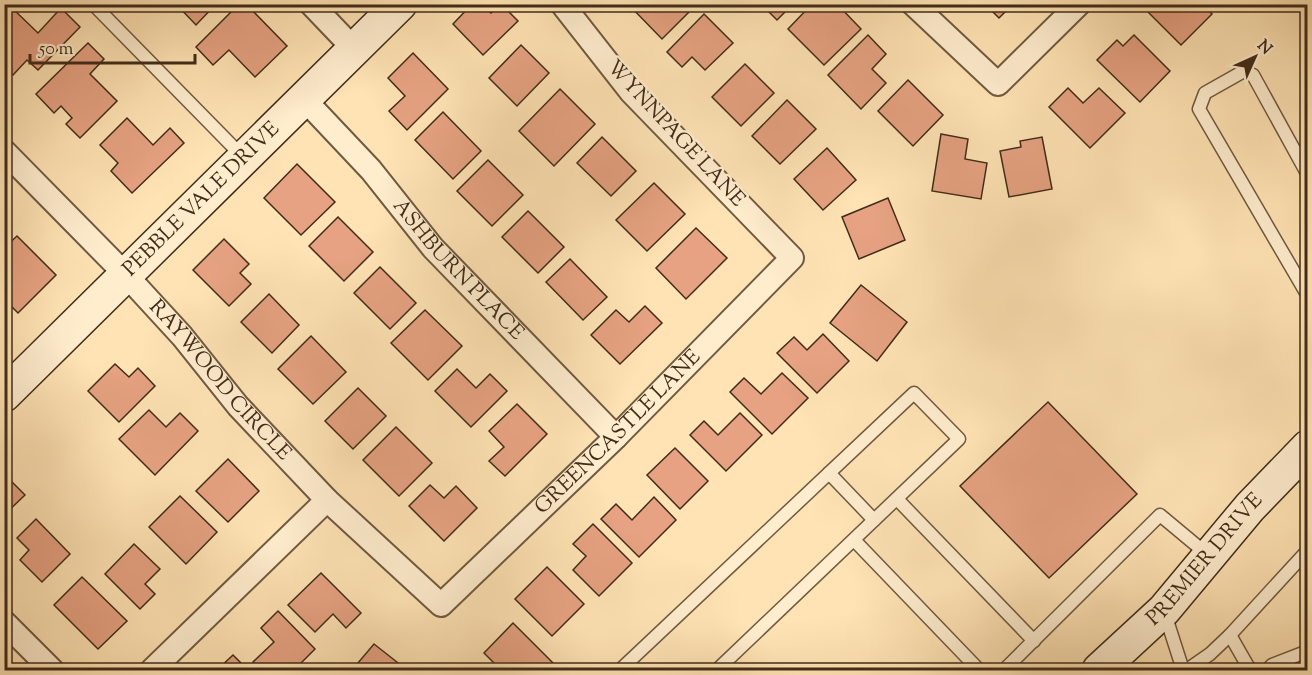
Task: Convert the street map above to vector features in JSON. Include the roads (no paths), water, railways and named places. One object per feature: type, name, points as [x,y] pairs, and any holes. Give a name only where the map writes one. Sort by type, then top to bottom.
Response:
[{"type":"street","points":[[311,4],[354,49]]},
{"type":"street","name":"PEBBLE VALE DRIVE","points":[[7,388],[126,275],[400,4]]},
{"type":"street","name":"WYNNPAGE LANE","points":[[562,4],[631,92],[792,258]]},
{"type":"street","points":[[913,4],[998,84],[1079,4]]},
{"type":"street","name":"ASHBURN PLACE","points":[[304,99],[371,170],[433,249],[616,437]]},
{"type":"street","name":"RAYWOOD CIRCLE","points":[[4,151],[126,275],[182,336],[238,406],[327,500],[441,605]]},
{"type":"street","name":"GREENCASTLE LANE","points":[[441,605],[616,437],[792,258]]},
{"type":"street","name":"PREMIER DRIVE","points":[[1099,670],[1164,610],[1250,507],[1302,464]]},
{"type":"street","points":[[152,670],[327,500]]},
{"type":"street","points":[[4,622],[52,670]]},
{"type":"lane","points":[[93,4],[244,158]]},
{"type":"lane","points":[[1308,175],[1253,75],[1244,71],[1205,93],[1200,109],[1308,296]]},
{"type":"lane","points":[[620,670],[914,393],[959,439],[717,670]]},
{"type":"lane","points":[[829,473],[874,520]]},
{"type":"lane","points":[[897,499],[1034,641]]},
{"type":"lane","points":[[1004,670],[1160,515],[1209,556]]},
{"type":"lane","points":[[854,540],[979,670]]},
{"type":"lane","points":[[1164,610],[1185,670],[1209,654],[1230,635],[1308,550]]},
{"type":"lane","points":[[1230,635],[1250,670]]},
{"type":"lane","points":[[1267,670],[1272,665],[1308,651]]}]
